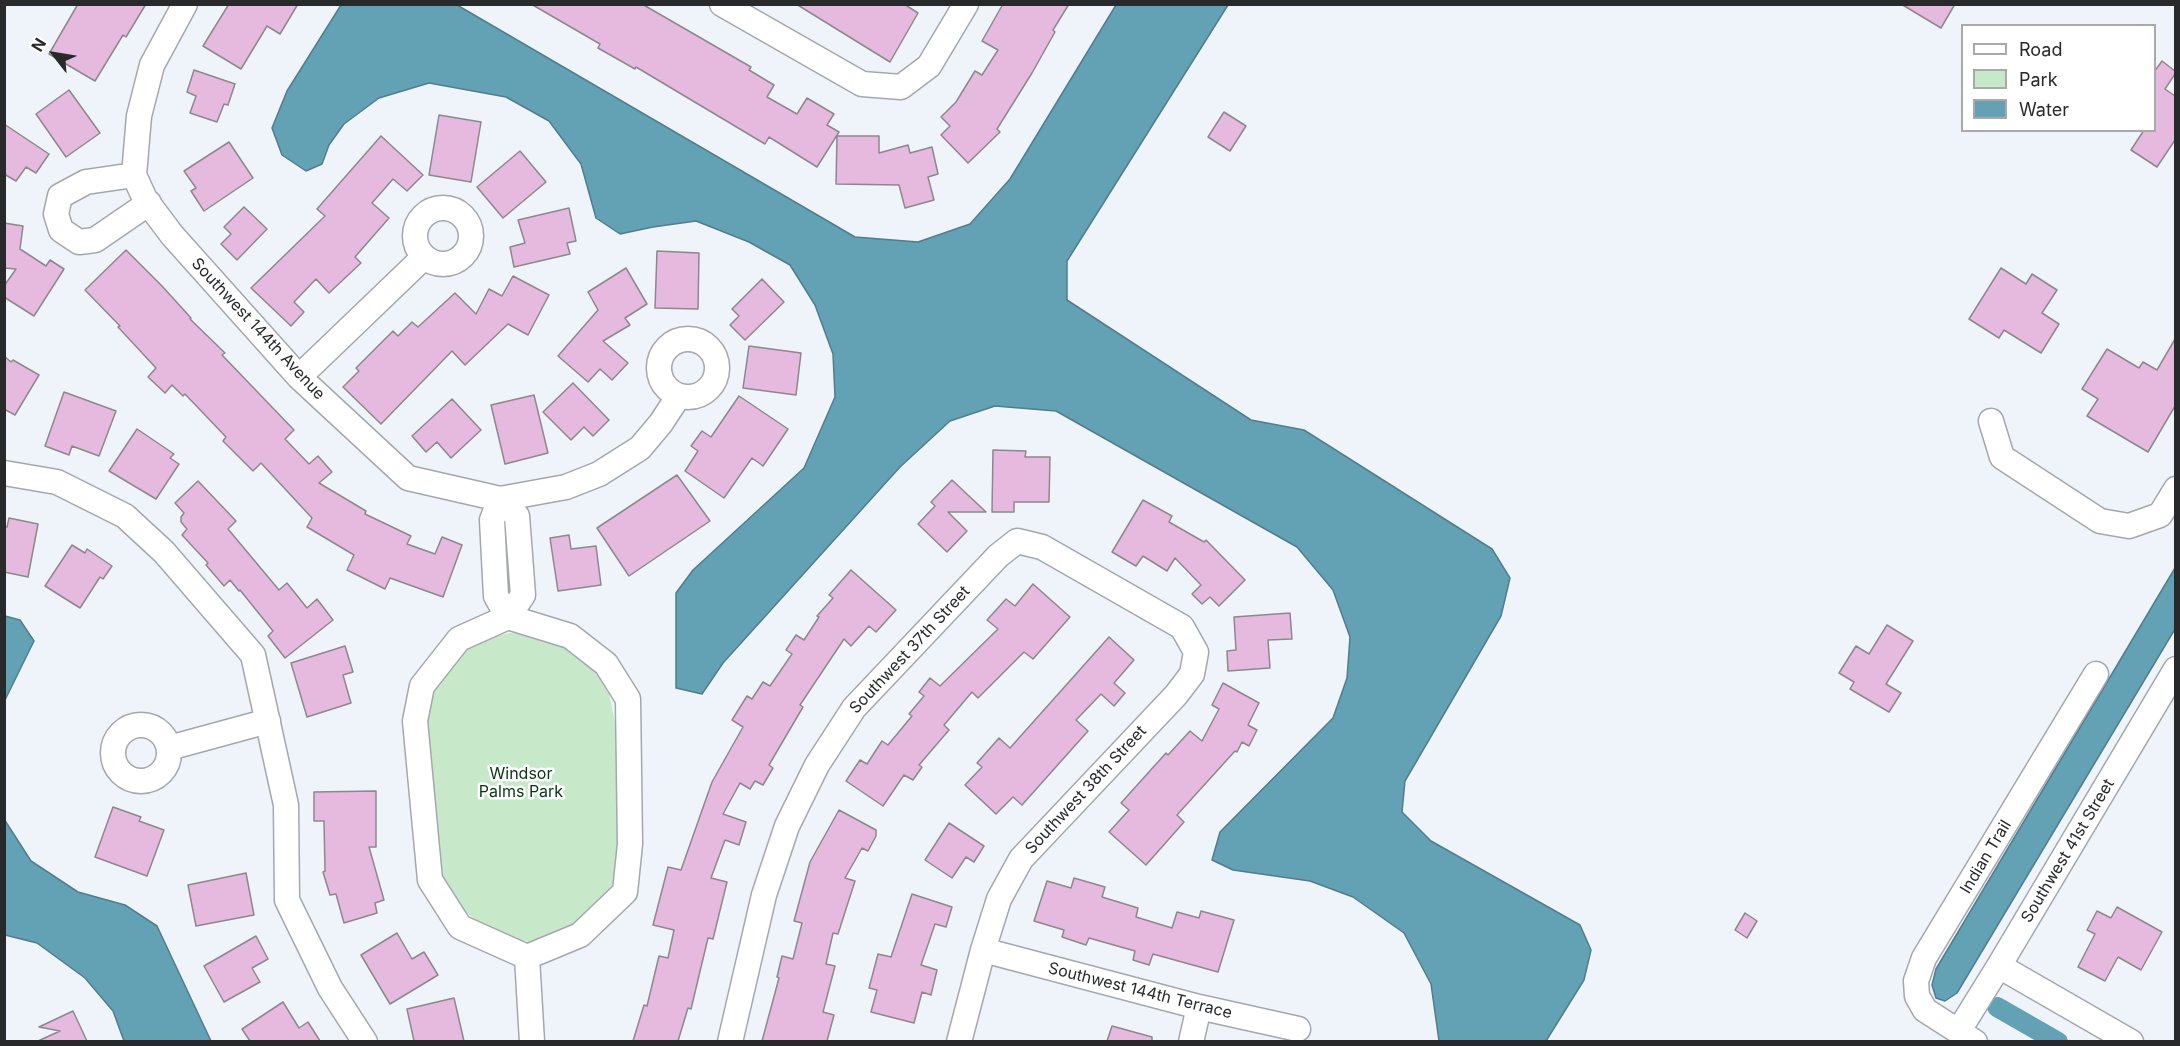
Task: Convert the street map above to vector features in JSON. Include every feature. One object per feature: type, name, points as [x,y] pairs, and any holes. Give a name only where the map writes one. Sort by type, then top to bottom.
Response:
[{"type":"street","points":[[149,203],[95,240],[79,242],[61,230],[56,214],[60,196],[86,182],[134,175],[139,116],[152,65],[185,4]]},
{"type":"street","points":[[722,4],[862,84],[901,87],[929,66],[966,4]]},
{"type":"street","name":"Southwest 144th Avenue","points":[[134,175],[149,203],[172,235],[299,377],[408,478],[500,499]]},
{"type":"street","points":[[299,377],[424,257]]},
{"type":"street","points":[[508,617],[496,596],[492,520],[500,499],[566,487],[599,474],[640,448],[661,423],[678,397]]},
{"type":"street","points":[[1991,421],[2002,457],[2100,521],[2129,526],[2160,515],[2175,489]]},
{"type":"street","points":[[4,473],[57,482],[125,516],[164,552],[253,655],[286,805],[287,900],[330,988],[364,1041]]},
{"type":"street","name":"Southwest 37th Street","points":[[730,1041],[764,895],[787,826],[817,765],[854,708],[998,556],[1017,541],[1041,547],[1182,627],[1196,652]]},
{"type":"street","points":[[508,617],[570,636],[606,664],[628,699],[630,844],[624,892],[580,935],[527,957],[460,927],[430,880],[415,721],[422,686],[459,639],[508,617]]},
{"type":"street","name":"Southwest 38th Street","points":[[959,1041],[999,899],[1022,859],[1176,695],[1192,674],[1196,652]]},
{"type":"street","name":"Southwest 41st Street","points":[[1957,1036],[2175,669]]},
{"type":"street","name":"Indian Trail","points":[[1957,1036],[1925,1010],[1917,996],[1916,981],[1924,958],[2096,674]]},
{"type":"street","points":[[169,748],[268,721]]},
{"type":"street","name":"Southwest 144th Terrace","points":[[983,950],[1199,1007],[1298,1029]]},
{"type":"street","points":[[527,957],[532,1041]]},
{"type":"street","points":[[1999,966],[2131,1041]]},
{"type":"street","points":[[1191,1041],[1199,1007]]},
{"type":"green space","name":"Windsor Palms Park","points":[[530,632],[575,650],[593,669],[609,694],[616,726],[621,791],[619,863],[611,889],[588,917],[539,944],[510,938],[482,926],[445,894],[434,863],[426,705],[441,670],[479,640],[510,633]]},
{"type":"water","points":[[341,5],[457,5],[855,237],[918,242],[970,224],[1010,179],[1116,5],[1228,5],[1067,261],[1067,300],[1251,420],[1304,430],[1492,549],[1510,578],[1501,616],[1405,781],[1402,812],[1431,841],[1580,925],[1591,950],[1584,980],[1546,1041],[1439,1041],[1431,984],[1404,933],[1353,897],[1310,881],[1233,870],[1212,860],[1220,832],[1333,718],[1347,678],[1350,637],[1333,590],[1297,547],[1056,411],[995,406],[950,421],[900,467],[723,663],[702,694],[676,688],[676,593],[693,570],[804,468],[835,397],[833,354],[815,305],[790,265],[749,242],[696,221],[620,234],[596,218],[581,164],[549,121],[506,97],[429,83],[379,98],[344,124],[329,145],[322,164],[306,171],[282,155],[272,128],[287,91]]},
{"type":"water","points":[[2175,568],[2175,629],[1957,993],[1945,1001],[1936,998],[1932,985],[1936,969]]},
{"type":"water","points":[[5,616],[20,620],[34,641],[5,700]]},
{"type":"water","points":[[4,819],[31,861],[78,892],[125,905],[157,926],[211,1041],[124,1041],[113,1011],[85,978],[37,943],[5,935]]},
{"type":"building","points":[[78,4],[146,4],[126,37],[123,35],[95,81],[49,54]]},
{"type":"building","points":[[229,4],[298,4],[280,34],[267,26],[241,69],[203,46]]},
{"type":"building","points":[[531,4],[642,4],[751,67],[749,70],[774,85],[767,97],[797,114],[807,98],[834,114],[827,125],[839,132],[817,167],[769,137],[765,144],[636,67],[635,69],[598,48],[600,44]]},
{"type":"building","points":[[796,4],[904,4],[918,13],[890,62]]},
{"type":"building","points":[[1003,4],[1069,4],[1053,30],[1055,32],[1032,73],[997,129],[1000,132],[968,163],[941,135],[950,126],[941,117],[956,102],[975,71],[982,75],[998,50],[982,41]]},
{"type":"building","points":[[1901,4],[1955,4],[1941,28]]},
{"type":"building","points":[[2162,61],[2175,71],[2165,89],[2175,96],[2175,140],[2157,167],[2131,150],[2143,132],[2156,132],[2156,69]]},
{"type":"building","points":[[194,70],[235,84],[228,105],[224,104],[217,122],[190,113],[196,96],[187,92]]},
{"type":"building","points":[[69,90],[100,133],[66,157],[36,114]]},
{"type":"building","points":[[1224,112],[1246,126],[1230,151],[1208,137]]},
{"type":"building","points":[[439,115],[481,122],[471,182],[429,175]]},
{"type":"building","points":[[4,124],[49,154],[36,173],[26,167],[16,181],[4,174]]},
{"type":"building","points":[[381,136],[423,175],[407,191],[393,179],[372,203],[389,218],[355,257],[361,263],[329,293],[316,279],[294,302],[304,312],[291,326],[251,288],[325,216],[317,209]]},
{"type":"building","points":[[837,136],[879,136],[879,153],[908,145],[910,153],[932,147],[938,174],[928,177],[934,200],[905,208],[899,185],[836,184]]},
{"type":"building","points":[[229,142],[253,178],[204,211],[191,191],[196,188],[184,171]]},
{"type":"building","points":[[520,151],[546,182],[503,218],[477,187]]},
{"type":"building","points":[[244,207],[267,229],[237,260],[221,244],[231,234],[224,227]]},
{"type":"building","points":[[569,208],[576,241],[567,243],[570,254],[514,267],[510,247],[525,243],[518,220]]},
{"type":"building","points":[[4,223],[23,226],[20,249],[46,266],[50,260],[64,269],[34,316],[4,297],[4,286],[16,269],[4,268]]},
{"type":"building","points":[[126,250],[225,353],[222,355],[294,430],[285,439],[309,464],[318,456],[332,472],[319,483],[366,511],[365,514],[411,536],[407,544],[435,554],[442,537],[462,545],[443,597],[390,578],[385,589],[347,570],[354,555],[307,527],[312,518],[261,463],[253,471],[223,441],[226,437],[185,394],[183,396],[172,385],[165,393],[148,377],[156,368],[85,290]]},
{"type":"building","points":[[657,251],[699,253],[698,309],[655,308]]},
{"type":"building","points":[[626,268],[647,304],[625,318],[630,325],[603,341],[628,363],[612,380],[600,369],[588,382],[558,356],[598,310],[588,292]]},
{"type":"building","points":[[2001,268],[2026,284],[2032,274],[2057,290],[2042,313],[2059,324],[2041,353],[2004,330],[1999,338],[1969,319]]},
{"type":"building","points":[[513,276],[549,295],[528,335],[508,324],[465,365],[452,351],[381,424],[343,387],[359,371],[356,368],[393,331],[398,336],[412,322],[418,327],[455,293],[476,314],[489,289],[502,296]]},
{"type":"building","points":[[762,279],[784,302],[745,340],[730,325],[739,316],[732,309]]},
{"type":"building","points":[[2175,339],[2175,406],[2148,452],[2087,416],[2098,399],[2082,389],[2107,349],[2139,368],[2143,362],[2157,370]]},
{"type":"building","points":[[749,346],[801,353],[796,395],[743,388]]},
{"type":"building","points":[[4,356],[11,362],[13,360],[39,375],[15,415],[4,409]]},
{"type":"building","points":[[573,383],[609,420],[593,436],[584,427],[571,440],[543,412]]},
{"type":"building","points":[[64,392],[116,411],[99,456],[72,446],[69,455],[45,446]]},
{"type":"building","points":[[534,395],[548,453],[505,464],[491,405]]},
{"type":"building","points":[[739,396],[788,429],[763,466],[752,458],[724,498],[685,471],[698,451],[691,446],[702,431],[711,437]]},
{"type":"building","points":[[452,399],[481,430],[451,458],[437,442],[426,452],[412,436]]},
{"type":"building","points":[[137,429],[174,454],[170,458],[179,464],[156,499],[109,471]]},
{"type":"building","points":[[993,450],[1026,451],[1025,457],[1050,457],[1049,502],[1014,502],[1014,512],[992,512]]},
{"type":"building","points":[[677,475],[710,521],[629,576],[597,528]]},
{"type":"building","points":[[952,480],[986,512],[948,512],[967,531],[947,552],[918,524],[935,506],[931,502]]},
{"type":"building","points":[[198,481],[236,521],[228,529],[279,590],[287,583],[307,608],[317,599],[333,620],[285,658],[268,636],[273,631],[240,590],[230,580],[224,586],[206,565],[208,563],[182,535],[187,529],[181,522],[184,513],[175,503]]},
{"type":"building","points":[[1143,500],[1172,516],[1169,522],[1204,542],[1206,540],[1245,580],[1219,606],[1210,597],[1202,604],[1192,594],[1201,585],[1175,558],[1167,571],[1143,556],[1136,566],[1112,552]]},
{"type":"building","points":[[9,518],[38,524],[28,577],[4,572],[4,527],[7,527]]},
{"type":"building","points":[[569,535],[571,549],[596,546],[601,585],[558,591],[550,538]]},
{"type":"building","points":[[72,545],[85,553],[87,549],[112,566],[103,579],[100,577],[80,608],[45,586]]},
{"type":"building","points":[[851,570],[896,610],[876,632],[869,626],[851,646],[844,639],[800,705],[803,707],[769,765],[773,768],[763,785],[755,781],[750,789],[740,783],[723,814],[746,822],[739,845],[725,840],[711,878],[727,882],[713,939],[708,938],[691,1009],[688,1008],[678,1041],[633,1041],[644,1005],[647,1006],[659,956],[668,958],[674,930],[653,925],[668,867],[681,870],[712,782],[743,727],[732,720],[747,696],[752,699],[763,682],[770,686],[792,654],[786,650],[796,635],[804,640],[819,617],[817,616],[833,598],[829,595]]},
{"type":"building","points":[[1033,584],[1070,617],[1033,659],[1024,652],[978,698],[972,692],[944,725],[949,730],[919,765],[922,767],[913,780],[904,775],[883,806],[846,781],[860,760],[867,764],[882,741],[888,745],[912,716],[909,714],[924,696],[919,692],[930,678],[940,686],[998,629],[987,620],[1006,599],[1015,606]]},
{"type":"building","points":[[1290,613],[1292,639],[1268,640],[1270,668],[1228,671],[1227,651],[1236,650],[1234,617]]},
{"type":"building","points":[[1887,625],[1913,641],[1886,684],[1901,693],[1889,712],[1850,689],[1854,682],[1839,673],[1856,646],[1869,654]]},
{"type":"building","points":[[1109,637],[1134,660],[1114,683],[1125,693],[1114,706],[1101,694],[1076,720],[1088,731],[1022,805],[1013,797],[996,814],[965,785],[982,767],[977,763],[999,738],[1010,748]]},
{"type":"building","points":[[345,646],[353,672],[343,675],[351,703],[307,717],[291,663]]},
{"type":"building","points":[[1223,683],[1259,703],[1248,725],[1257,730],[1249,746],[1242,742],[1237,752],[1235,751],[1177,815],[1184,822],[1146,865],[1109,832],[1129,810],[1121,803],[1166,753],[1168,755],[1190,731],[1202,741],[1219,709],[1212,705]]},
{"type":"building","points":[[376,791],[376,847],[369,847],[384,900],[375,903],[377,913],[344,923],[336,894],[330,895],[323,872],[325,871],[324,821],[314,821],[314,792]]},
{"type":"building","points":[[113,807],[141,817],[139,821],[164,830],[147,876],[95,857]]},
{"type":"building","points":[[839,810],[876,830],[876,836],[868,851],[862,848],[845,878],[855,881],[838,934],[833,933],[826,964],[835,966],[823,1012],[834,1015],[827,1041],[762,1041],[779,978],[777,977],[782,956],[793,959],[802,923],[794,921],[810,862]]},
{"type":"building","points":[[949,823],[984,846],[974,862],[966,857],[952,878],[925,860]]},
{"type":"building","points":[[246,873],[254,915],[196,926],[188,885]]},
{"type":"building","points":[[1074,878],[1105,887],[1102,897],[1138,908],[1136,917],[1172,928],[1177,912],[1199,918],[1201,911],[1234,920],[1218,972],[1153,954],[1149,965],[1133,960],[1135,951],[1089,938],[1086,945],[1062,937],[1064,930],[1034,921],[1047,881],[1071,888]]},
{"type":"building","points":[[912,894],[952,907],[946,927],[935,924],[921,965],[937,970],[931,995],[922,992],[914,1023],[871,1012],[877,990],[869,988],[878,954],[891,957]]},
{"type":"building","points":[[2117,907],[2162,932],[2141,970],[2118,957],[2105,981],[2078,967],[2095,934],[2087,930],[2097,911],[2111,918]]},
{"type":"building","points":[[1745,913],[1757,921],[1747,938],[1735,930]]},
{"type":"building","points":[[397,933],[412,959],[424,952],[438,975],[390,1004],[361,955]]},
{"type":"building","points":[[256,936],[268,959],[252,968],[260,982],[224,1002],[204,966]]},
{"type":"building","points":[[454,998],[464,1041],[414,1041],[407,1009]]},
{"type":"building","points":[[283,1002],[299,1028],[308,1022],[320,1041],[250,1041],[242,1029]]},
{"type":"building","points":[[73,1011],[87,1041],[38,1041],[60,1031],[39,1027]]},
{"type":"building","points":[[1112,1026],[1152,1037],[1152,1041],[1107,1041]]},
{"type":"waterway","points":[[1997,1007],[2058,1042]]}]
